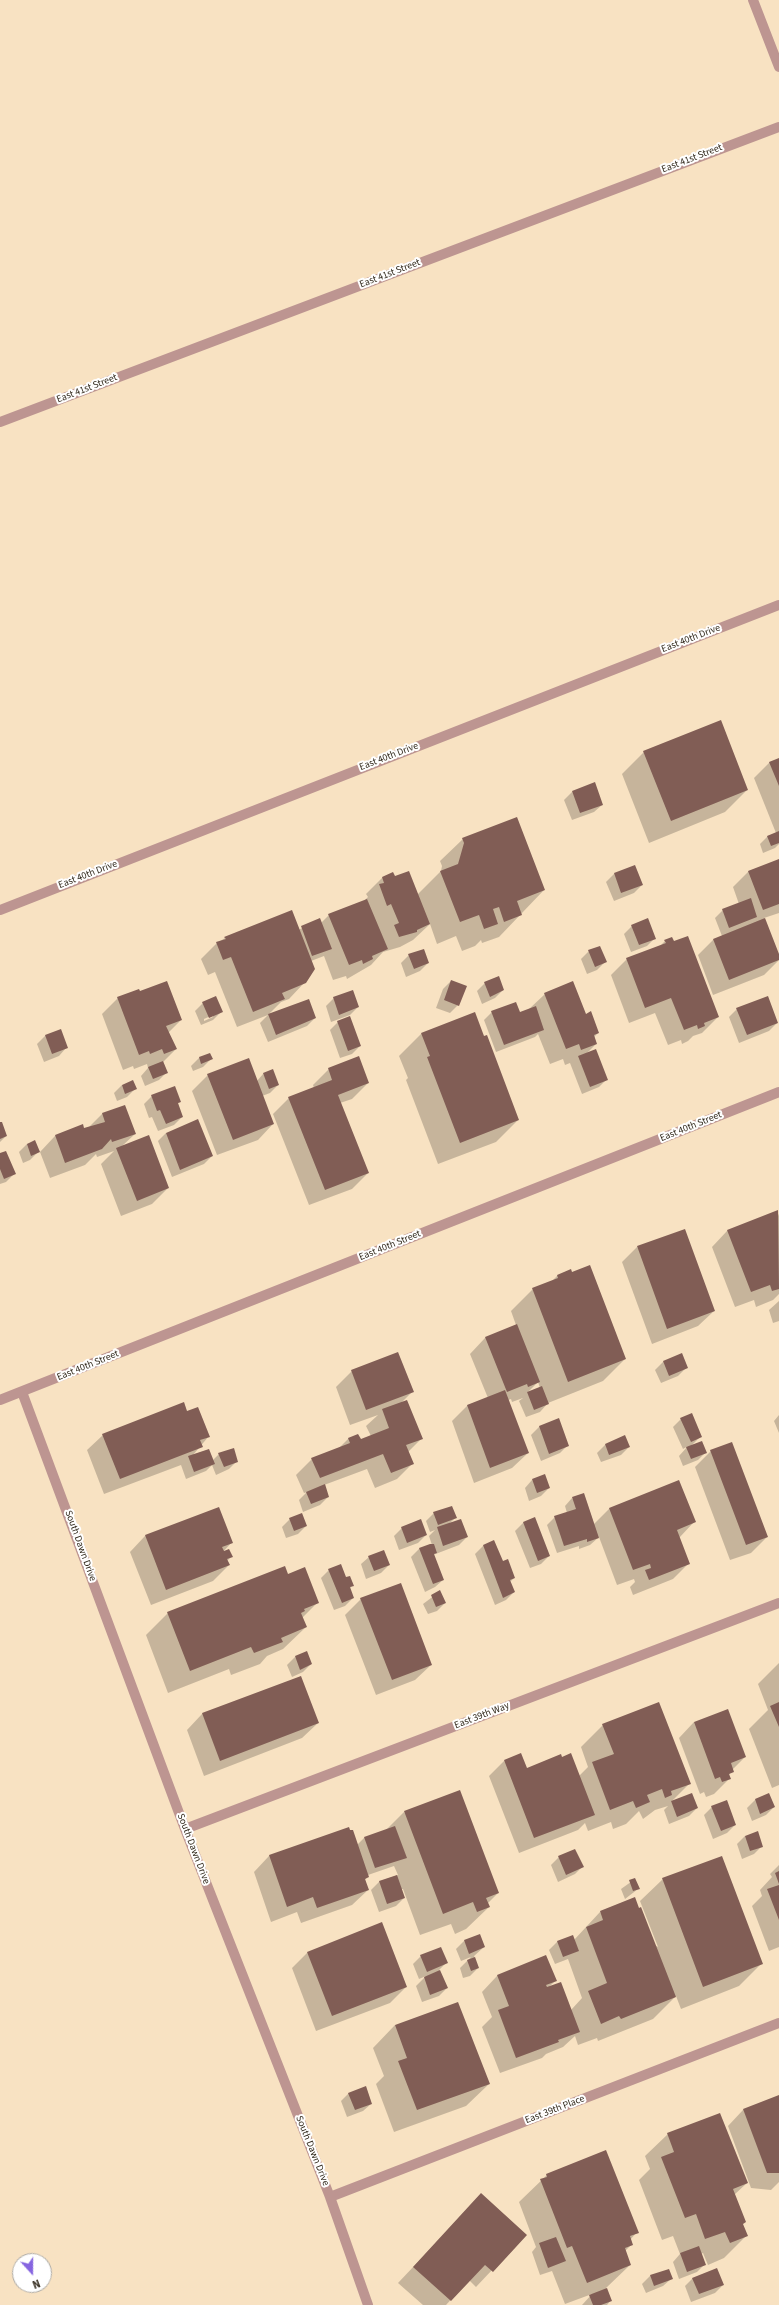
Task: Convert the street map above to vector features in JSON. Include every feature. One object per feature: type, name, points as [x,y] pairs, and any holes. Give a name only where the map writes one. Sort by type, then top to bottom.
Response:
[{"type":"street","points":[[753,0],[779,67]]},
{"type":"street","name":"East 41st Street","points":[[0,422],[779,126]]},
{"type":"street","name":"East 40th Drive","points":[[0,910],[779,605]]},
{"type":"street","name":"East 40th Street","points":[[0,1400],[779,1092]]},
{"type":"street","name":"South Dawn Drive","points":[[22,1392],[185,1829],[330,2197],[368,2305]]},
{"type":"street","name":"East 39th Way","points":[[185,1829],[779,1603]]},
{"type":"street","name":"East 39th Place","points":[[330,2197],[779,2023]]},
{"type":"building","points":[[721,720],[748,790],[671,821],[643,751]]},
{"type":"building","points":[[779,758],[779,786],[769,762]]},
{"type":"building","points":[[595,782],[603,805],[580,813],[572,791]]},
{"type":"building","points":[[517,817],[545,890],[517,901],[522,915],[504,922],[499,907],[493,909],[498,924],[484,929],[479,915],[460,922],[440,871],[458,864],[464,843],[462,838]]},
{"type":"building","points":[[779,831],[779,843],[771,846],[767,836]]},
{"type":"building","points":[[779,859],[779,904],[763,910],[748,871]]},
{"type":"building","points":[[635,865],[643,885],[621,893],[614,873]]},
{"type":"building","points":[[409,871],[430,924],[417,930],[417,932],[399,937],[394,925],[399,923],[391,904],[387,906],[379,884],[384,883],[382,877],[393,872],[395,876]]},
{"type":"building","points":[[751,898],[757,917],[729,928],[722,909]]},
{"type":"building","points":[[367,899],[388,949],[372,956],[373,959],[363,964],[362,960],[349,965],[328,914]]},
{"type":"building","points":[[292,910],[315,969],[306,983],[282,993],[285,999],[253,1012],[231,957],[223,960],[216,942],[226,939],[224,937]]},
{"type":"building","points":[[320,918],[332,949],[312,956],[301,926]]},
{"type":"building","points":[[648,918],[656,939],[639,945],[631,925]]},
{"type":"building","points":[[765,918],[779,954],[779,960],[729,980],[713,939]]},
{"type":"building","points":[[688,936],[719,1017],[704,1023],[705,1026],[698,1029],[697,1025],[684,1030],[671,998],[645,1008],[626,958],[666,943],[664,940],[672,937],[674,941]]},
{"type":"building","points":[[600,946],[607,962],[595,967],[588,950]]},
{"type":"building","points":[[424,949],[429,963],[414,969],[408,954]]},
{"type":"building","points":[[499,976],[504,990],[490,997],[484,982]]},
{"type":"building","points":[[451,980],[467,986],[459,1006],[444,1000]]},
{"type":"building","points":[[167,981],[182,1020],[166,1026],[177,1049],[164,1054],[162,1049],[150,1054],[149,1051],[139,1055],[117,997],[139,989],[140,991]]},
{"type":"building","points":[[573,981],[586,1014],[591,1011],[599,1033],[594,1035],[597,1044],[581,1050],[579,1044],[566,1049],[544,993]]},
{"type":"building","points":[[353,990],[359,1007],[339,1015],[333,997]]},
{"type":"building","points":[[216,996],[223,1012],[209,1018],[202,1002]]},
{"type":"building","points":[[768,996],[778,1023],[747,1035],[736,1008]]},
{"type":"building","points":[[309,999],[316,1018],[276,1035],[268,1014]]},
{"type":"building","points":[[516,1002],[520,1012],[536,1006],[544,1030],[504,1045],[491,1011]]},
{"type":"building","points":[[475,1012],[484,1036],[487,1035],[519,1120],[460,1143],[427,1057],[430,1056],[421,1033]]},
{"type":"building","points":[[350,1016],[361,1046],[348,1051],[337,1021]]},
{"type":"building","points":[[61,1029],[68,1048],[52,1054],[45,1035]]},
{"type":"building","points":[[596,1049],[608,1080],[590,1087],[578,1056]]},
{"type":"building","points":[[210,1053],[213,1059],[201,1064],[199,1057]]},
{"type":"building","points":[[359,1056],[369,1083],[338,1095],[369,1173],[325,1190],[288,1097],[332,1080],[328,1068]]},
{"type":"building","points":[[249,1058],[274,1124],[233,1140],[207,1074]]},
{"type":"building","points":[[163,1061],[168,1073],[153,1079],[148,1067]]},
{"type":"building","points":[[273,1069],[279,1085],[269,1089],[263,1073]]},
{"type":"building","points":[[133,1080],[137,1089],[125,1094],[122,1085]]},
{"type":"building","points":[[175,1086],[181,1102],[178,1103],[183,1117],[166,1124],[160,1110],[157,1111],[151,1095]]},
{"type":"building","points":[[125,1105],[136,1134],[112,1142],[111,1139],[102,1149],[65,1163],[55,1135],[83,1124],[84,1128],[105,1122],[102,1113]]},
{"type":"building","points":[[198,1119],[213,1156],[180,1170],[166,1133]]},
{"type":"building","points":[[0,1122],[2,1122],[7,1136],[0,1139]]},
{"type":"building","points":[[149,1135],[169,1188],[137,1201],[116,1148]]},
{"type":"building","points":[[35,1140],[40,1152],[31,1156],[27,1144]]},
{"type":"building","points":[[6,1151],[16,1174],[4,1179],[0,1169],[0,1153]]},
{"type":"building","points":[[778,1210],[779,1289],[772,1291],[770,1285],[751,1292],[727,1230]]},
{"type":"building","points":[[685,1229],[715,1311],[667,1329],[637,1246]]},
{"type":"building","points":[[590,1265],[626,1359],[568,1382],[532,1288],[558,1278],[557,1275],[571,1269],[572,1272]]},
{"type":"building","points":[[517,1324],[540,1382],[528,1387],[527,1384],[507,1392],[485,1337]]},
{"type":"building","points":[[398,1352],[414,1392],[366,1410],[351,1370]]},
{"type":"building","points":[[682,1353],[688,1368],[669,1376],[663,1361]]},
{"type":"building","points":[[542,1386],[549,1404],[534,1410],[527,1392]]},
{"type":"building","points":[[505,1390],[529,1453],[490,1468],[467,1405]]},
{"type":"building","points":[[407,1400],[423,1439],[406,1445],[414,1464],[391,1473],[383,1454],[320,1478],[311,1458],[350,1443],[348,1438],[358,1434],[361,1439],[389,1428],[382,1409]]},
{"type":"building","points":[[184,1402],[187,1411],[198,1407],[210,1437],[200,1440],[203,1447],[120,1479],[102,1434]]},
{"type":"building","points":[[692,1413],[702,1437],[691,1442],[680,1418]]},
{"type":"building","points":[[559,1418],[569,1446],[549,1454],[539,1426]]},
{"type":"building","points":[[625,1435],[630,1447],[609,1455],[605,1444]]},
{"type":"building","points":[[702,1441],[707,1453],[691,1459],[686,1447]]},
{"type":"building","points":[[732,1442],[768,1537],[746,1545],[710,1450]]},
{"type":"building","points":[[234,1448],[238,1462],[224,1467],[218,1453]]},
{"type":"building","points":[[209,1449],[215,1464],[194,1472],[188,1456]]},
{"type":"building","points":[[545,1474],[550,1488],[537,1493],[532,1479]]},
{"type":"building","points":[[679,1480],[696,1522],[677,1530],[690,1564],[649,1580],[645,1570],[651,1568],[650,1564],[633,1570],[609,1508]]},
{"type":"building","points":[[325,1484],[329,1497],[311,1504],[306,1492]]},
{"type":"building","points":[[584,1493],[599,1538],[587,1542],[587,1539],[564,1546],[554,1516],[576,1509],[572,1497]]},
{"type":"building","points":[[452,1506],[457,1518],[438,1525],[433,1512]]},
{"type":"building","points":[[219,1507],[233,1543],[222,1547],[224,1551],[229,1549],[233,1557],[227,1559],[230,1565],[166,1590],[145,1535]]},
{"type":"building","points":[[302,1513],[307,1526],[294,1531],[289,1518]]},
{"type":"building","points":[[535,1517],[550,1556],[538,1561],[523,1522]]},
{"type":"building","points":[[421,1519],[427,1535],[407,1543],[401,1527]]},
{"type":"building","points":[[461,1519],[468,1537],[443,1546],[437,1527]]},
{"type":"building","points":[[494,1540],[503,1561],[508,1559],[515,1578],[510,1580],[515,1592],[503,1598],[483,1545]]},
{"type":"building","points":[[434,1544],[437,1553],[434,1554],[444,1580],[433,1584],[419,1548]]},
{"type":"building","points":[[384,1550],[390,1565],[374,1571],[368,1556]]},
{"type":"building","points":[[341,1564],[346,1577],[350,1576],[354,1586],[350,1587],[354,1598],[342,1603],[328,1569]]},
{"type":"building","points":[[285,1566],[288,1574],[305,1567],[319,1603],[304,1609],[305,1611],[301,1613],[307,1627],[281,1638],[283,1642],[254,1653],[251,1647],[190,1671],[167,1612]]},
{"type":"building","points":[[401,1583],[432,1665],[392,1680],[360,1598]]},
{"type":"building","points":[[440,1590],[446,1603],[436,1607],[431,1595]]},
{"type":"building","points":[[307,1651],[312,1664],[300,1670],[295,1656]]},
{"type":"building","points":[[301,1676],[319,1723],[220,1761],[202,1713]]},
{"type":"building","points":[[659,1702],[691,1784],[671,1791],[672,1795],[665,1798],[662,1789],[647,1795],[650,1802],[636,1808],[633,1801],[610,1810],[592,1762],[614,1754],[602,1724]]},
{"type":"building","points":[[779,1702],[779,1727],[770,1706]]},
{"type":"building","points":[[728,1709],[746,1757],[731,1763],[734,1772],[729,1774],[731,1779],[722,1782],[720,1777],[715,1779],[694,1722]]},
{"type":"building","points":[[521,1753],[527,1768],[561,1754],[562,1757],[571,1753],[595,1815],[534,1838],[504,1760]]},
{"type":"building","points":[[460,1790],[499,1893],[486,1898],[490,1907],[477,1912],[473,1902],[443,1914],[404,1811]]},
{"type":"building","points":[[692,1793],[698,1808],[677,1817],[671,1801]]},
{"type":"building","points":[[769,1793],[775,1807],[760,1814],[755,1799]]},
{"type":"building","points":[[727,1800],[736,1825],[721,1831],[711,1806]]},
{"type":"building","points":[[395,1826],[407,1858],[375,1868],[364,1837]]},
{"type":"building","points":[[349,1827],[350,1830],[353,1830],[369,1877],[365,1879],[369,1890],[317,1908],[313,1897],[287,1907],[269,1855]]},
{"type":"building","points":[[758,1831],[763,1847],[750,1851],[745,1836]]},
{"type":"building","points":[[575,1849],[584,1867],[566,1875],[558,1856]]},
{"type":"building","points":[[722,1856],[763,1964],[703,1987],[662,1878]]},
{"type":"building","points":[[779,1871],[779,1884],[775,1873]]},
{"type":"building","points":[[397,1875],[405,1898],[387,1904],[379,1881]]},
{"type":"building","points":[[635,1878],[640,1889],[633,1891],[629,1880]]},
{"type":"building","points":[[779,1885],[779,1920],[767,1889]]},
{"type":"building","points":[[635,1897],[639,1908],[641,1907],[676,1997],[621,2019],[619,2016],[601,2024],[588,1991],[607,1983],[586,1927],[603,1920],[600,1911]]},
{"type":"building","points":[[382,1922],[407,1987],[332,2016],[307,1952]]},
{"type":"building","points":[[480,1934],[485,1947],[469,1954],[464,1940]]},
{"type":"building","points":[[573,1935],[579,1951],[563,1957],[557,1941]]},
{"type":"building","points":[[441,1947],[448,1963],[427,1972],[420,1955]]},
{"type":"building","points":[[546,1955],[557,1981],[546,1985],[547,1987],[561,1982],[580,2032],[558,2040],[559,2042],[516,2058],[498,2010],[509,2006],[497,1975]]},
{"type":"building","points":[[475,1957],[479,1968],[471,1971],[467,1960]]},
{"type":"building","points":[[440,1970],[448,1988],[430,1995],[424,1977]]},
{"type":"building","points":[[458,2002],[490,2084],[417,2110],[398,2061],[407,2058],[395,2025]]},
{"type":"building","points":[[366,2086],[372,2104],[355,2110],[348,2093]]},
{"type":"building","points":[[779,2095],[779,2173],[767,2173],[743,2109]]},
{"type":"building","points":[[720,2113],[748,2183],[733,2189],[746,2222],[743,2224],[748,2236],[730,2243],[725,2232],[705,2239],[696,2214],[685,2218],[661,2157],[674,2152],[667,2133]]},
{"type":"building","points":[[606,2150],[639,2233],[630,2236],[633,2245],[625,2248],[631,2265],[587,2283],[572,2246],[567,2248],[540,2179],[547,2177],[546,2174]]},
{"type":"building","points":[[481,2193],[527,2235],[493,2272],[485,2265],[451,2301],[413,2267]]},
{"type":"building","points":[[556,2237],[566,2261],[548,2268],[539,2243]]},
{"type":"building","points":[[699,2246],[706,2265],[687,2272],[680,2253]]},
{"type":"building","points":[[717,2268],[724,2285],[699,2294],[692,2278]]},
{"type":"building","points":[[669,2269],[673,2279],[654,2286],[650,2275]]},
{"type":"building","points":[[607,2288],[612,2301],[601,2305],[593,2305],[589,2295]]}]
